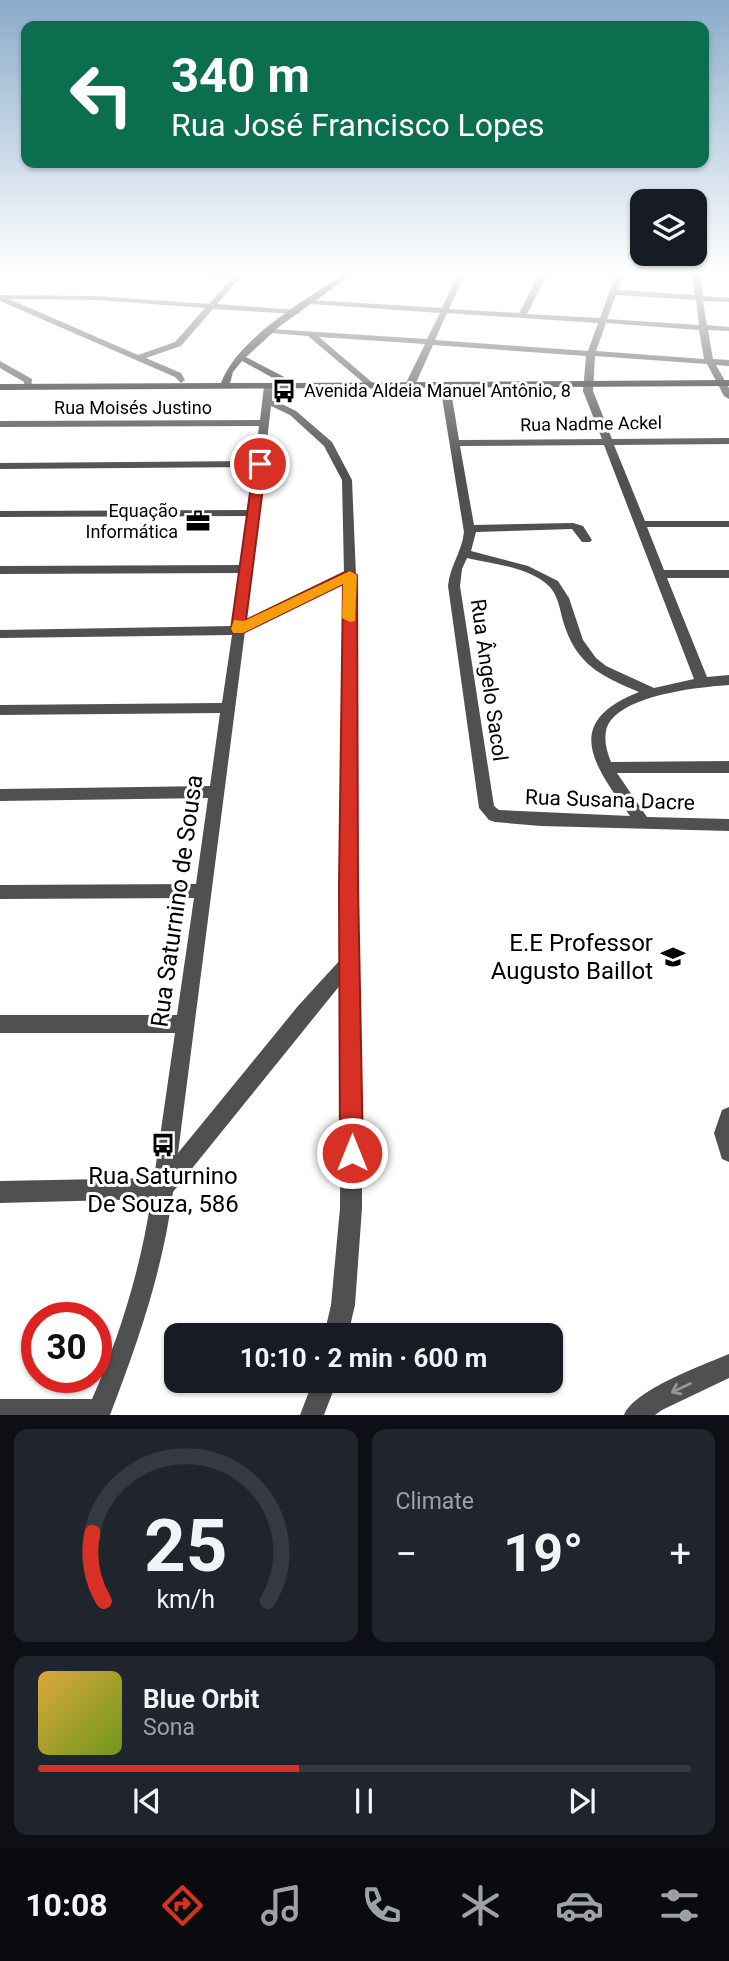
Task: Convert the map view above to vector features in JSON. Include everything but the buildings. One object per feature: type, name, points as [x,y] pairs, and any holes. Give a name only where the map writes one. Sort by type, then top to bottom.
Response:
[{"type":"street","points":[[94,339],[178,376],[181,380]]},
{"type":"street","points":[[137,358],[178,344],[182,339]]},
{"type":"street","points":[[225,379],[240,357],[261,339]]},
{"type":"street","points":[[317,339],[371,386]]},
{"type":"street","points":[[397,339],[729,363]]},
{"type":"street","points":[[596,339],[587,384],[606,441],[702,681]]},
{"type":"street","points":[[705,339],[709,361],[725,384],[729,396]]},
{"type":"street","points":[[410,385],[431,341]]},
{"type":"street","points":[[240,357],[258,369],[291,384]]},
{"type":"street","points":[[0,364],[29,384],[225,379],[269,389],[291,384],[725,384]]},
{"type":"street","points":[[0,384],[225,379],[238,368],[258,369]]},
{"type":"street","points":[[258,369],[269,389],[328,444],[347,480],[350,575],[351,1208],[343,1306],[339,1323]]},
{"type":"street","points":[[445,385],[469,529],[573,526],[579,528],[586,540]]},
{"type":"street","name":"Rua Saturnino de Sousa","points":[[98,1413],[120,1362],[142,1294],[163,1188],[269,389]]},
{"type":"street","name":"Rua Moisés Justino","points":[[0,424],[266,423]]},
{"type":"street","name":"Rua Nadme Ackel","points":[[454,443],[729,441]]},
{"type":"street","points":[[0,466],[260,464]]},
{"type":"street","points":[[0,514],[254,513]]},
{"type":"street","points":[[640,524],[729,524]]},
{"type":"street","name":"Rua Ângelo Sacol","points":[[469,529],[470,540],[455,569],[454,586],[484,803],[490,812]]},
{"type":"street","points":[[463,553],[547,579],[558,589],[578,645],[589,661],[606,672],[652,692]]},
{"type":"street","points":[[0,570],[247,569]]},
{"type":"street","points":[[660,574],[729,574]]},
{"type":"street","points":[[0,634],[202,633],[238,629],[350,575]]},
{"type":"street","points":[[643,823],[598,747],[600,727],[618,709],[652,692],[702,681],[729,680]]},
{"type":"street","points":[[0,710],[227,708]]},
{"type":"street","points":[[608,768],[729,767]]},
{"type":"street","points":[[0,795],[217,792]]},
{"type":"street","name":"Rua Susana Dacre","points":[[490,812],[501,817],[541,820],[729,825]]},
{"type":"street","points":[[0,892],[203,891]]},
{"type":"street","points":[[0,1192],[163,1188],[305,1012],[350,961]]},
{"type":"street","points":[[0,1024],[185,1024]]},
{"type":"street","points":[[729,1117],[724,1133],[729,1152]]},
{"type":"street","points":[[636,1415],[653,1401],[729,1366]]},
{"type":"street","points":[[312,1415],[320,1393]]},
{"type":"street","points":[[0,1411],[98,1413]]},
{"type":"slow traffic","points":[[239,623],[238,629],[350,575],[350,618]]},
{"type":"place","name":"Avenida Aldeia Manuel Antônio, 8","points":[[284,391]]},
{"type":"place","name":"Equação Informática","points":[[198,521]]},
{"type":"place","name":"E.E Professor Augusto Baillot","points":[[673,957]]},
{"type":"place","name":"Rua Saturnino De Souza, 586","points":[[163,1145]]},
{"type":"route","points":[[260,464],[238,629],[350,575],[348,884],[352,1153]]}]
